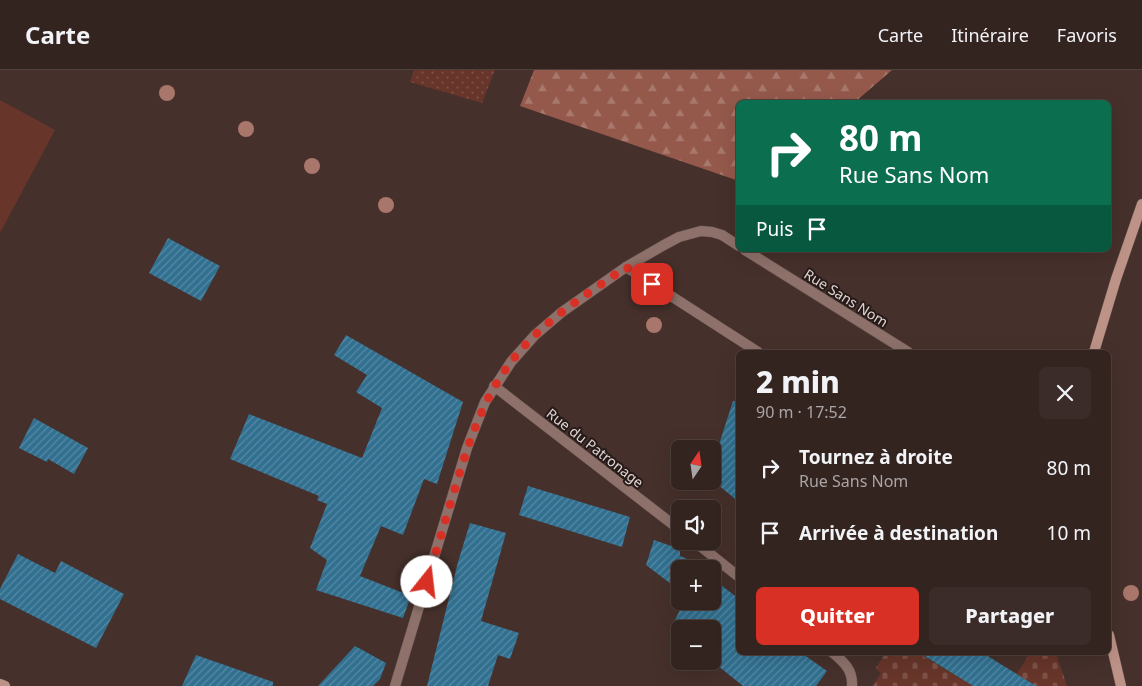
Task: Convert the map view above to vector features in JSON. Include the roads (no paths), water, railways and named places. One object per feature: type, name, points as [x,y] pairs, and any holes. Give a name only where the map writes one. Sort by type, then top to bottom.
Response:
[{"type":"street","points":[[1095,350],[1116,279],[1142,204]]},
{"type":"street","points":[[397,683],[467,448],[479,415],[494,386],[511,362],[535,335],[562,312],[626,267],[679,237],[701,231],[712,232],[736,244]]},
{"type":"street","name":"Rue Sans Nom","points":[[748,252],[905,350]]},
{"type":"street","points":[[626,267],[755,350]]},
{"type":"street","name":"Rue du Patronage","points":[[494,386],[671,523]]},
{"type":"street","points":[[705,550],[736,575]]},
{"type":"street","points":[[1111,644],[1121,686]]},
{"type":"street","points":[[835,655],[849,668],[852,676],[852,686]]},
{"type":"street","points":[[0,684],[5,686]]}]
